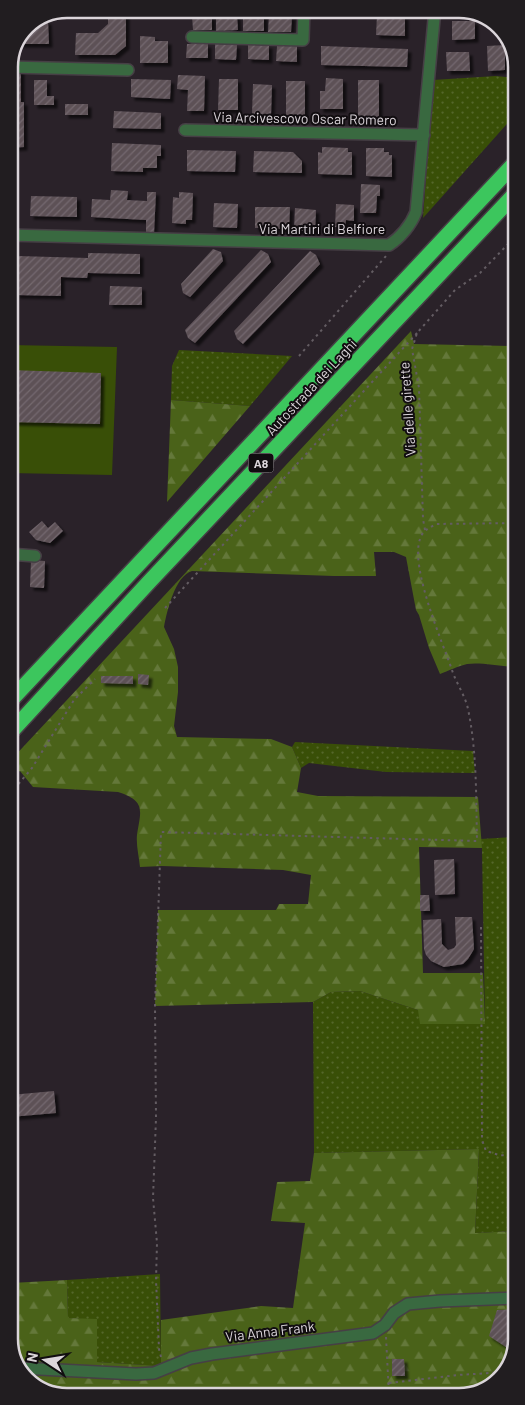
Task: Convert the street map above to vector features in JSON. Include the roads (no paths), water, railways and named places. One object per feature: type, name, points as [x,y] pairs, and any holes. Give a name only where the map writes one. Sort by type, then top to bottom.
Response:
[{"type":"highway","name":"Autostrada dei Laghi","points":[[18,693],[508,170]]},
{"type":"highway","name":"Autostrada dei Laghi","points":[[18,724],[149,582],[508,201]]},
{"type":"street","points":[[192,37],[303,40],[304,18]]},
{"type":"street","name":"Via Martiri di Belfiore","points":[[18,235],[389,245],[412,221],[416,212],[434,18]]},
{"type":"street","points":[[18,67],[128,70]]},
{"type":"street","name":"Via Arcivescovo Oscar Romero","points":[[185,130],[424,136]]},
{"type":"street","points":[[18,555],[35,556]]},
{"type":"street","name":"Via Anna Frank","points":[[28,1368],[136,1374],[154,1373],[191,1358],[212,1354],[373,1333],[385,1325],[394,1313],[408,1304],[508,1298]]}]
